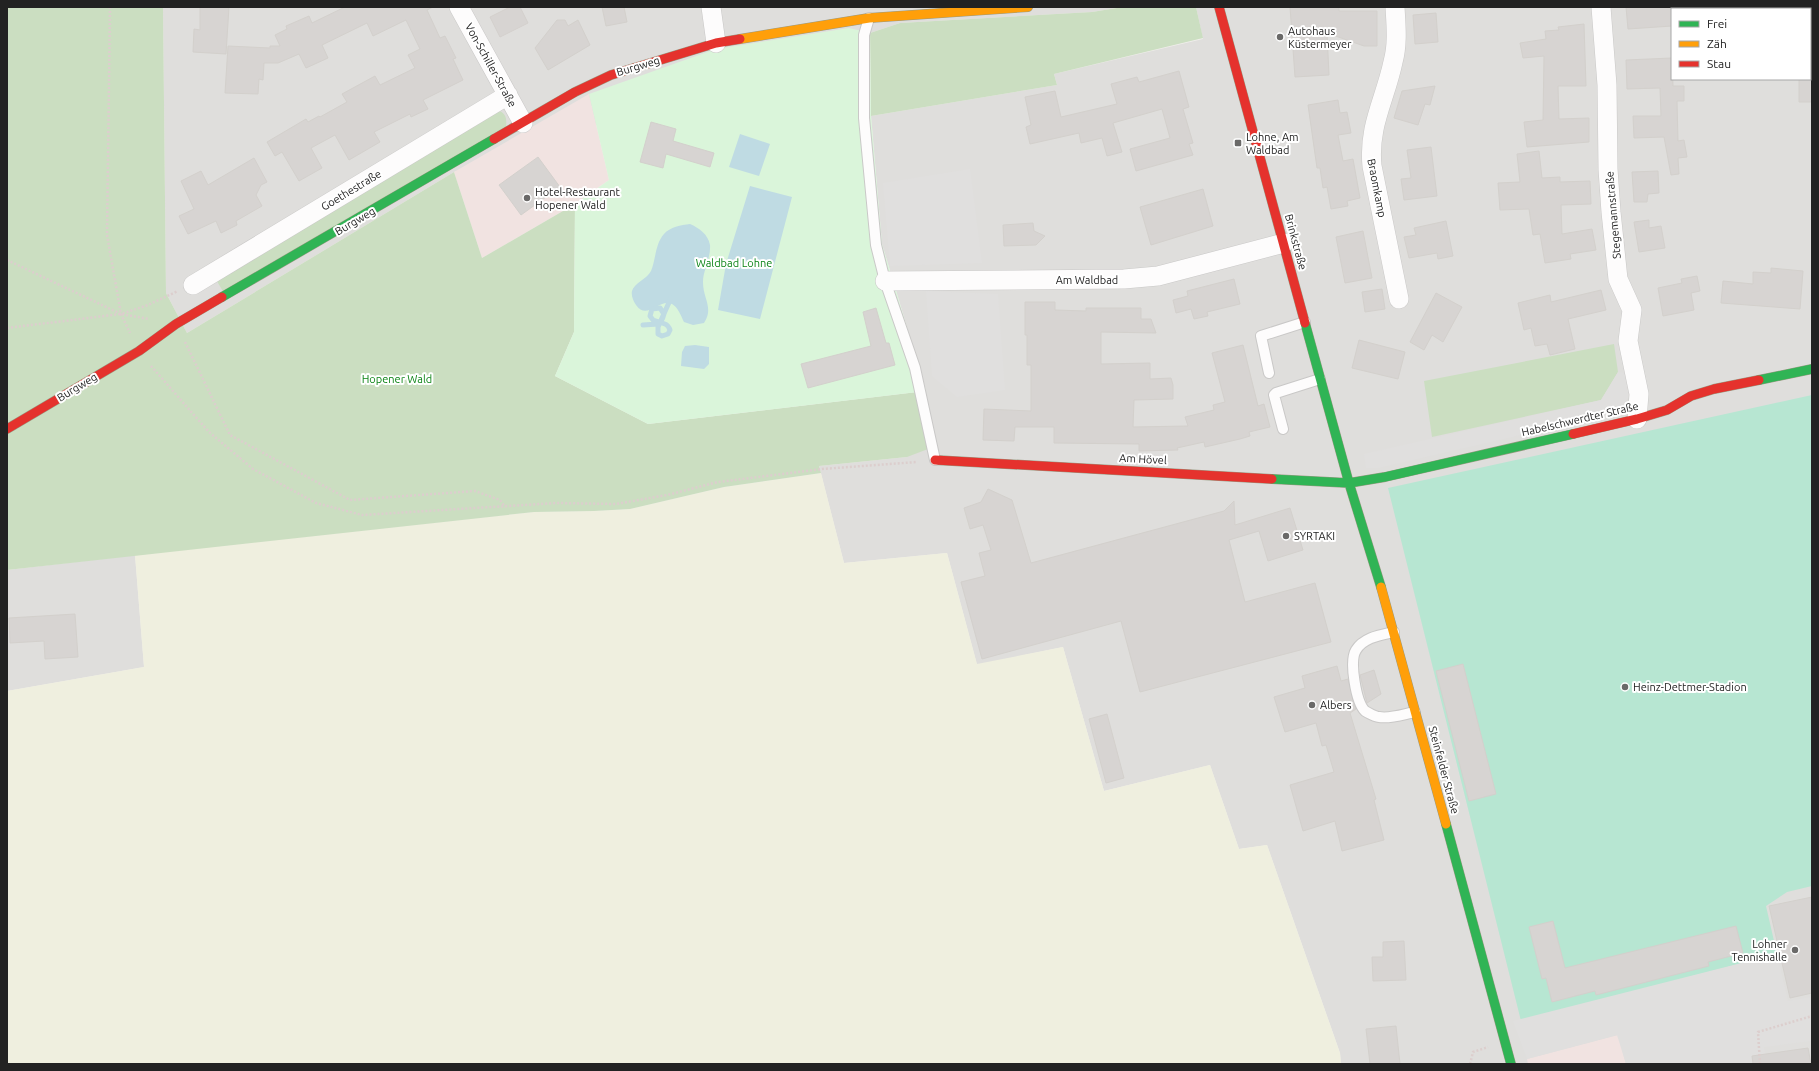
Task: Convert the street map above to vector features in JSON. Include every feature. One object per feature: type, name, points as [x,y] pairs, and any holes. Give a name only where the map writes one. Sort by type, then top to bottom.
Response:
[{"type":"street","name":"Von-Schiller-Straße","points":[[459,7],[523,123]]},
{"type":"street","points":[[711,7],[716,43]]},
{"type":"street","name":"Burgweg","points":[[7,428],[138,351],[176,324],[575,92],[611,74],[716,43],[869,13],[1028,7]]},
{"type":"street","name":"Brinkstraße","points":[[1219,7],[1349,483]]},
{"type":"street","name":"Braomkamp","points":[[1395,7],[1395,55],[1372,133],[1370,151],[1399,299]]},
{"type":"street","name":"Stegemannstraße","points":[[1601,7],[1607,85],[1608,169],[1611,212],[1618,279],[1632,310],[1628,341],[1639,394],[1637,419]]},
{"type":"street","name":"Goethestraße","points":[[193,285],[508,95]]},
{"type":"street","name":"Am Waldbad","points":[[885,281],[1124,280],[1158,276],[1284,243]]},
{"type":"street","name":"Habelschwerdter Straße","points":[[1349,483],[1385,477],[1637,419],[1667,410],[1691,396],[1714,389],[1812,369]]},
{"type":"street","name":"Am Hövel","points":[[935,460],[1349,483]]},
{"type":"street","name":"Steinfelder Straße","points":[[1349,483],[1394,632],[1511,1064]]},
{"type":"lane","points":[[869,13],[864,35],[866,146],[876,245],[885,281],[914,368],[935,460]]},
{"type":"lane","points":[[1269,373],[1260,336],[1304,322]]},
{"type":"lane","points":[[1283,429],[1274,395],[1276,393],[1320,379]]},
{"type":"lane","points":[[1394,632],[1369,638],[1356,650],[1352,665],[1358,695],[1366,711],[1378,718],[1416,712]]},
{"type":"path","points":[[110,7],[107,235],[121,314],[138,351],[209,432],[253,469],[316,503],[362,514],[556,503],[616,504],[667,495],[718,482],[822,470],[908,464],[935,460]]},
{"type":"path","points":[[7,260],[121,314],[176,324],[230,435],[350,500],[475,491],[500,500],[504,507]]},
{"type":"path","points":[[7,328],[121,314],[193,285]]},
{"type":"path","points":[[1760,1064],[1758,1032],[1812,1016]]},
{"type":"path","points":[[1470,1064],[1473,1052],[1506,1042]]},
{"type":"shaded area","points":[[163,7],[1123,7],[1092,12],[900,23],[454,172],[187,333],[166,293]]},
{"type":"shaded area","points":[[1196,7],[1812,7],[1812,1064],[1341,1064],[1340,1053],[1267,845],[1239,849],[1210,765],[1104,791],[1063,647],[977,665],[947,553],[844,563],[819,466],[907,457],[917,392],[926,390],[882,244],[871,116],[1057,85],[1054,74],[1203,39]]},
{"type":"shaded area","points":[[589,94],[609,180],[575,204],[482,258],[454,172]]},
{"type":"shaded area","points":[[970,169],[982,263],[890,266],[883,183]]},
{"type":"shaded area","points":[[926,291],[998,294],[1005,390],[957,397],[932,376]]},
{"type":"shaded area","points":[[1618,372],[1625,373],[1629,397],[1615,413],[1378,468],[1366,468],[1364,454],[1601,400]]},
{"type":"shaded area","points":[[135,555],[144,667],[7,691],[7,570]]},
{"type":"shaded area","points":[[1777,954],[1788,1001],[1810,997],[1812,1009],[1812,1041],[1764,1047],[1767,1064],[1626,1064],[1617,1035],[1527,1059],[1513,1021]]},
{"type":"shaded area","points":[[1618,1035],[1626,1064],[1528,1064],[1527,1059]]},
{"type":"green space","name":"Hopener Wald","points":[[7,7],[163,7],[166,293],[187,333],[454,172],[482,258],[575,204],[574,332],[555,376],[648,424],[917,392],[928,449],[907,457],[819,466],[821,473],[724,487],[630,509],[534,512],[7,570]]},
{"type":"green space","points":[[1123,7],[1196,7],[1203,38],[1054,74],[1057,85],[871,116],[870,33],[900,23],[1092,12]]},
{"type":"green space","name":"Waldbad Lohne","points":[[849,28],[870,33],[871,116],[882,244],[926,391],[648,424],[555,376],[574,332],[575,204],[609,180],[589,94],[716,49]]},
{"type":"green space","points":[[497,110],[505,116],[506,127],[224,293],[215,278]]},
{"type":"green space","points":[[1614,344],[1618,372],[1601,400],[1432,437],[1424,381]]},
{"type":"green space","name":"Heinz-Dettmer-Stadion","points":[[1812,395],[1812,886],[1787,892],[1766,906],[1777,954],[1521,1021],[1388,488]]},
{"type":"green space","points":[[821,473],[844,563],[947,553],[977,664],[1063,647],[1104,791],[1210,765],[1239,849],[1267,845],[1340,1053],[1341,1064],[7,1064],[7,691],[144,667],[135,555],[534,512],[630,509],[724,487]]},
{"type":"water","points":[[740,134],[770,144],[759,176],[729,167]]},
{"type":"water","points":[[750,186],[792,197],[760,319],[718,310],[726,264]]},
{"type":"water","points":[[690,224],[703,232],[710,245],[703,282],[708,308],[707,318],[704,323],[693,325],[684,322],[678,309],[672,304],[662,304],[644,311],[640,309],[632,298],[633,288],[651,271],[657,247],[664,234],[672,228]]},
{"type":"water","points":[[695,345],[709,347],[709,364],[704,369],[681,366],[682,352],[685,346]]},
{"type":"building","points":[[200,7],[229,7],[226,54],[193,52],[194,29],[200,30]]},
{"type":"building","points":[[345,7],[433,7],[427,10],[440,38],[445,36],[456,58],[453,59],[463,80],[423,100],[428,109],[411,117],[410,114],[374,132],[380,142],[349,160],[335,135],[311,148],[322,168],[299,181],[282,152],[275,156],[267,142],[306,119],[308,122],[347,102],[342,94],[375,76],[380,85],[415,68],[408,55],[420,49],[406,20],[373,36],[367,23],[322,45],[328,58],[306,68],[299,54],[278,63],[264,63],[263,80],[259,79],[258,94],[225,93],[228,46],[270,48],[270,46],[280,46],[275,35],[287,29],[286,26],[309,16],[312,23]]},
{"type":"building","points":[[510,7],[520,7],[528,23],[500,37],[490,17]]},
{"type":"building","points":[[602,7],[624,7],[627,22],[606,26]]},
{"type":"building","points":[[1290,7],[1339,7],[1339,11],[1377,11],[1377,46],[1364,46],[1327,33],[1329,75],[1295,77]]},
{"type":"building","points":[[1626,7],[1672,7],[1671,26],[1628,29]]},
{"type":"building","points":[[1436,13],[1438,42],[1415,44],[1413,15]]},
{"type":"building","points":[[557,20],[565,20],[568,26],[578,20],[590,45],[548,70],[535,48]]},
{"type":"building","points":[[1584,24],[1586,86],[1558,86],[1559,119],[1589,118],[1589,142],[1527,147],[1524,122],[1543,120],[1544,56],[1523,58],[1520,43],[1546,39],[1545,31],[1559,30],[1558,27]]},
{"type":"building","points":[[1671,58],[1671,80],[1673,80],[1673,86],[1684,86],[1684,101],[1677,101],[1678,141],[1684,140],[1687,157],[1678,158],[1679,174],[1671,175],[1664,137],[1634,138],[1633,116],[1661,116],[1660,88],[1627,89],[1626,60]]},
{"type":"building","points":[[1179,71],[1189,107],[1183,109],[1193,143],[1189,144],[1193,155],[1136,171],[1130,149],[1170,138],[1162,109],[1113,123],[1122,152],[1107,156],[1102,138],[1081,143],[1079,133],[1030,144],[1026,127],[1031,125],[1025,97],[1055,91],[1061,117],[1117,104],[1111,84],[1137,77],[1139,82]]},
{"type":"building","points":[[1812,79],[1812,102],[1799,102],[1799,80]]},
{"type":"building","points":[[1435,86],[1430,105],[1425,104],[1418,125],[1394,118],[1402,91]]},
{"type":"building","points":[[1338,100],[1340,113],[1347,112],[1351,133],[1338,135],[1343,161],[1353,159],[1360,198],[1347,201],[1348,206],[1331,209],[1327,187],[1323,188],[1320,168],[1317,168],[1308,105]]},
{"type":"building","points":[[651,122],[676,129],[673,141],[714,153],[710,167],[666,154],[663,168],[640,162]]},
{"type":"building","points":[[1431,147],[1437,196],[1404,200],[1401,179],[1411,178],[1407,150]]},
{"type":"building","points":[[1539,151],[1542,178],[1560,177],[1560,182],[1590,181],[1591,204],[1561,205],[1562,234],[1592,229],[1596,250],[1570,254],[1571,259],[1545,263],[1540,234],[1533,235],[1529,209],[1500,210],[1498,183],[1520,182],[1517,154]]},
{"type":"building","name":"Hotel-Restaurant Hopener Wald","points":[[538,157],[560,187],[521,215],[499,185]]},
{"type":"building","points":[[254,158],[267,182],[261,185],[256,195],[262,206],[236,221],[237,225],[221,233],[216,221],[188,234],[179,216],[194,209],[181,181],[201,171],[208,185]]},
{"type":"building","points":[[1658,171],[1659,193],[1648,194],[1647,202],[1634,202],[1632,172]]},
{"type":"building","points":[[1203,189],[1213,226],[1151,245],[1140,207]]},
{"type":"building","points":[[1649,220],[1649,228],[1661,226],[1665,248],[1639,252],[1634,222]]},
{"type":"building","points":[[1446,221],[1453,256],[1438,259],[1437,253],[1409,258],[1404,237],[1416,235],[1414,228]]},
{"type":"building","points":[[1033,223],[1034,231],[1045,236],[1036,245],[1004,246],[1003,225]]},
{"type":"building","points":[[1363,231],[1372,278],[1345,283],[1336,237]]},
{"type":"building","points":[[1771,268],[1803,271],[1800,309],[1721,303],[1723,281],[1753,284],[1753,272],[1771,273]]},
{"type":"building","points":[[1697,276],[1700,291],[1691,293],[1694,310],[1663,316],[1658,288],[1682,283],[1681,279]]},
{"type":"building","points":[[1234,279],[1240,304],[1207,312],[1208,316],[1194,319],[1191,309],[1176,313],[1173,300],[1188,296],[1187,291]]},
{"type":"building","points":[[1382,289],[1385,309],[1365,312],[1362,292]]},
{"type":"building","points":[[1601,290],[1606,310],[1568,319],[1575,349],[1550,355],[1547,344],[1535,346],[1531,328],[1524,330],[1518,303],[1550,295],[1551,302]]},
{"type":"building","points":[[1436,293],[1462,307],[1443,342],[1432,335],[1424,350],[1410,342]]},
{"type":"building","points":[[1025,302],[1055,302],[1055,310],[1086,311],[1086,308],[1141,308],[1141,319],[1151,319],[1156,333],[1101,332],[1101,364],[1150,363],[1150,379],[1171,378],[1173,385],[1173,399],[1134,400],[1133,427],[1188,426],[1185,417],[1214,410],[1213,405],[1225,402],[1212,353],[1243,345],[1258,406],[1264,404],[1270,427],[1249,432],[1250,436],[1240,439],[1205,447],[1204,442],[1177,448],[1178,450],[1139,451],[1139,444],[1054,443],[1054,427],[1015,427],[1014,441],[983,440],[984,409],[1031,411],[1031,365],[1027,365]]},
{"type":"building","points":[[876,308],[886,343],[889,343],[895,365],[808,388],[801,364],[871,346],[863,312]]},
{"type":"building","points":[[1359,340],[1405,352],[1398,379],[1352,368]]},
{"type":"building","points":[[988,489],[1012,500],[1031,563],[1224,511],[1234,501],[1235,525],[1290,508],[1303,550],[1268,561],[1259,531],[1229,540],[1245,602],[1315,583],[1331,642],[1140,692],[1121,621],[982,659],[961,582],[985,576],[979,553],[991,550],[983,525],[970,529],[964,508],[981,502]]},
{"type":"building","points":[[75,614],[78,657],[45,659],[44,641],[10,643],[9,618]]},
{"type":"building","points":[[1463,664],[1496,794],[1469,801],[1436,671]]},
{"type":"building","points":[[1337,666],[1341,681],[1348,679],[1356,709],[1350,713],[1376,799],[1374,800],[1384,840],[1342,851],[1335,821],[1303,831],[1290,785],[1334,772],[1326,745],[1322,746],[1316,723],[1285,732],[1274,697],[1305,688],[1302,676]]},
{"type":"building","points":[[1374,670],[1381,694],[1367,703],[1360,675]]},
{"type":"building","points":[[1107,714],[1124,778],[1106,783],[1089,719]]},
{"type":"building","name":"Lohner Tennishalle","points":[[1812,897],[1812,993],[1790,998],[1769,906]]},
{"type":"building","points":[[1553,921],[1565,968],[1736,926],[1743,953],[1708,962],[1709,966],[1596,995],[1595,991],[1552,1002],[1546,978],[1542,979],[1529,927]]},
{"type":"building","points":[[1404,941],[1406,980],[1373,981],[1372,957],[1383,957],[1383,942]]},
{"type":"building","points":[[1396,1026],[1400,1064],[1370,1064],[1366,1029]]},
{"type":"building","points":[[1808,1048],[1811,1064],[1753,1064],[1752,1056]]},
{"type":"waterway","points":[[643,325],[658,324],[659,323],[660,322],[663,318],[664,314],[660,308],[652,309],[650,316],[653,320],[665,324],[668,326],[670,330],[668,334],[662,336],[658,334],[658,327],[671,298]]},
{"type":"traffic: fast","points":[[222,297],[494,139]]},
{"type":"traffic: fast","points":[[1305,323],[1349,483],[1381,587]]},
{"type":"traffic: fast","points":[[1759,380],[1812,369]]},
{"type":"traffic: fast","points":[[1272,479],[1349,483],[1385,477],[1573,434]]},
{"type":"traffic: fast","points":[[1446,824],[1511,1064]]},
{"type":"traffic: slow","points":[[740,39],[869,18],[1028,7]]},
{"type":"traffic: slow","points":[[1381,587],[1446,824]]},
{"type":"traffic: jam","points":[[1219,7],[1305,323]]},
{"type":"traffic: jam","points":[[494,139],[575,92],[611,75],[716,43],[740,39]]},
{"type":"traffic: jam","points":[[7,429],[139,351],[176,324],[222,297]]},
{"type":"traffic: jam","points":[[1573,434],[1637,419],[1667,410],[1691,396],[1714,389],[1759,380]]},
{"type":"traffic: jam","points":[[935,460],[1272,479]]},
{"type":"place","name":"Autohaus Küstermeyer","points":[[1280,37]]},
{"type":"place","name":"Lohne, Am Waldbad","points":[[1238,143]]},
{"type":"place","name":"Hotel-Restaurant Hopener Wald","points":[[527,198]]},
{"type":"place","name":"SYRTAKI","points":[[1286,536]]},
{"type":"place","name":"Heinz-Dettmer-Stadion","points":[[1625,687]]},
{"type":"place","name":"Albers","points":[[1312,705]]},
{"type":"place","name":"Lohner Tennishalle","points":[[1795,950]]}]
